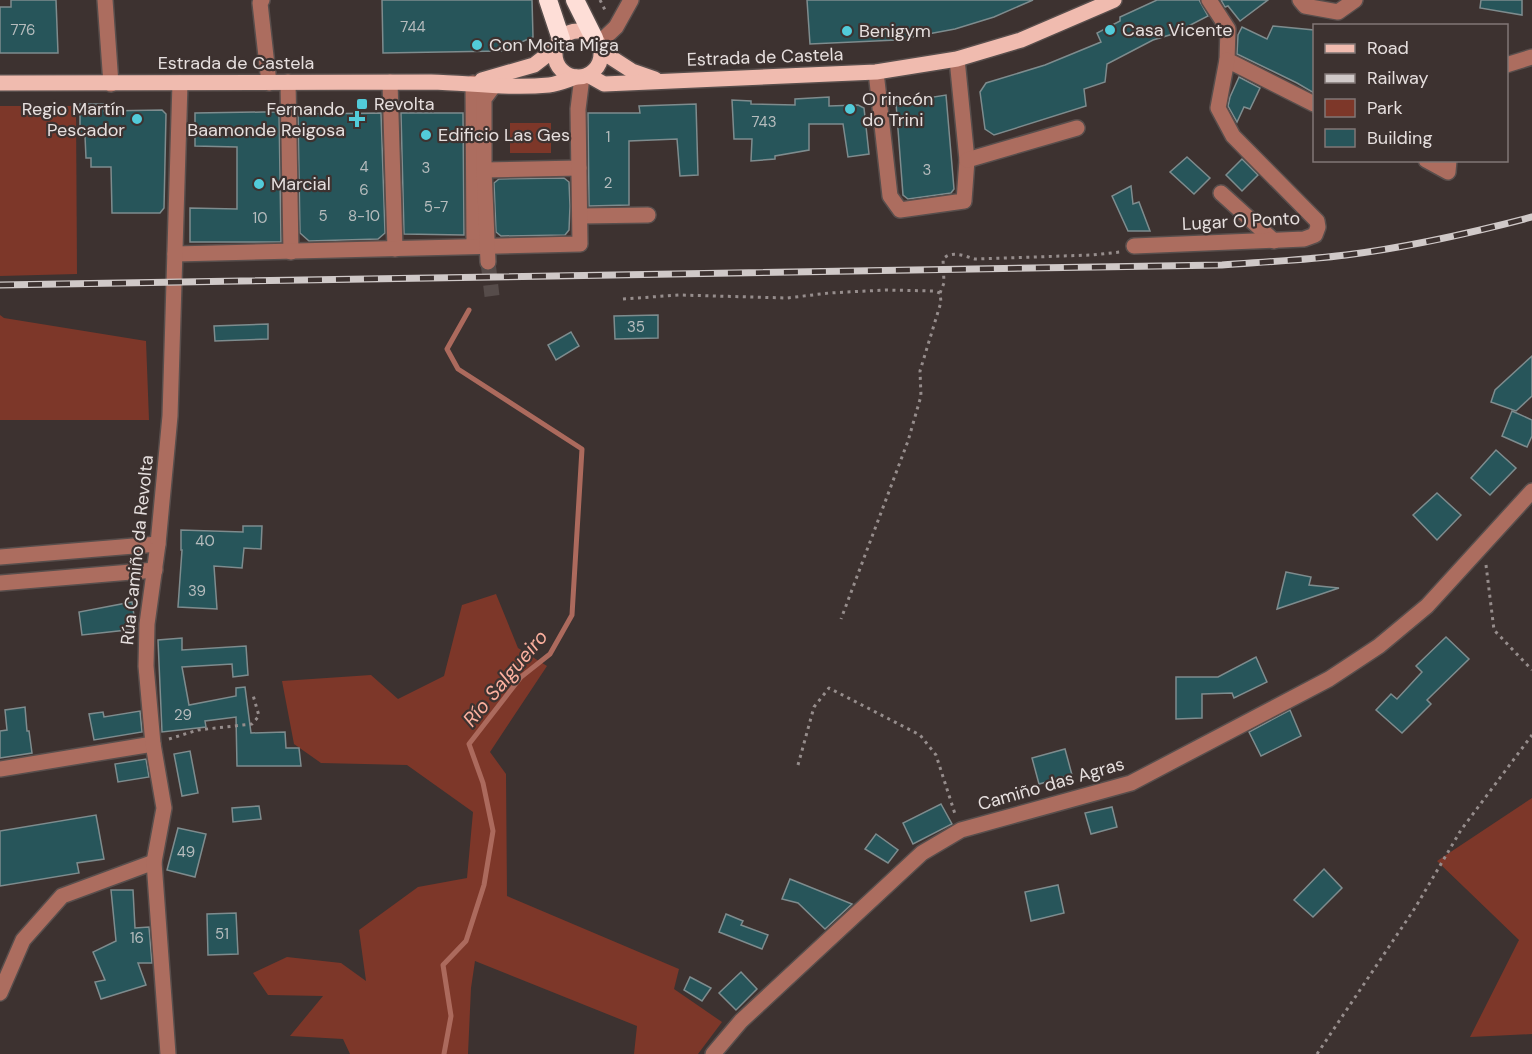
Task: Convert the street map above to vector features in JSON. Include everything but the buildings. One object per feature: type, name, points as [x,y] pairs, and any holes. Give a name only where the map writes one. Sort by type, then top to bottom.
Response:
[{"type":"highway","points":[[548,0],[559,44]]},
{"type":"highway","points":[[575,0],[598,44]]},
{"type":"main road","name":"Estrada de Castela","points":[[582,76],[604,84],[633,84],[658,80],[876,72],[957,59],[1021,40],[1114,0]]},
{"type":"main road","points":[[473,83],[512,73],[534,64],[573,32],[588,33],[632,71],[658,80]]},
{"type":"main road","points":[[559,44],[557,63],[568,74],[582,76]]},
{"type":"main road","points":[[473,83],[493,87],[550,85],[582,76],[598,65],[598,44]]},
{"type":"main road","name":"Estrada de Castela","points":[[0,83],[473,83]]},
{"type":"street","points":[[105,0],[111,84]]},
{"type":"street","points":[[262,0],[260,3],[269,82]]},
{"type":"street","points":[[598,44],[616,27],[631,0]]},
{"type":"street","name":"Lugar O Ponto","points":[[1134,246],[1304,240],[1315,235],[1318,227],[1317,221],[1233,136],[1218,108],[1227,60],[1228,30],[1209,0]]},
{"type":"street","points":[[1300,0],[1305,6],[1338,12],[1355,0]]},
{"type":"street","points":[[1508,64],[1532,57]]},
{"type":"street","points":[[876,72],[890,196],[900,210],[964,201],[967,160],[957,59]]},
{"type":"street","points":[[1227,60],[1313,103]]},
{"type":"street","points":[[175,254],[580,243],[578,109],[582,76]]},
{"type":"street","points":[[288,82],[291,252]]},
{"type":"street","points":[[390,82],[395,249]]},
{"type":"street","name":"Rúa Camiño da Revolta","points":[[168,1054],[154,862],[164,808],[153,744],[146,666],[147,624],[158,544],[170,416],[180,83]]},
{"type":"street","points":[[473,83],[480,245],[488,262]]},
{"type":"street","points":[[480,245],[484,170],[484,99],[493,87]]},
{"type":"street","points":[[967,160],[1077,128]]},
{"type":"street","points":[[1430,162],[1448,172],[1449,162]]},
{"type":"street","points":[[484,170],[579,168]]},
{"type":"street","points":[[1221,193],[1274,241]]},
{"type":"street","points":[[580,216],[648,215]]},
{"type":"street","name":"Camiño das Agras","points":[[713,1054],[741,1021],[922,854],[961,830],[1131,783],[1329,679],[1379,646],[1427,606],[1532,491]]},
{"type":"street","points":[[0,557],[158,544]]},
{"type":"street","points":[[0,583],[155,570]]},
{"type":"street","points":[[0,770],[153,744]]},
{"type":"street","points":[[0,993],[23,940],[62,896],[154,862]]},
{"type":"path","points":[[841,619],[908,441],[921,396],[920,371],[941,302],[939,293],[944,283],[943,259],[958,254],[975,260],[1092,255],[1127,251],[1134,246]]},
{"type":"path","points":[[623,299],[679,295],[787,298],[885,290],[939,293]]},
{"type":"path","points":[[1484,544],[1494,630],[1532,670]]},
{"type":"path","points":[[798,765],[814,707],[829,688],[920,735],[936,755],[961,830]]},
{"type":"path","points":[[153,744],[198,730],[252,724],[259,716],[253,694]]},
{"type":"path","points":[[1317,1054],[1415,908],[1461,830],[1532,735]]},
{"type":"green space","points":[[0,106],[76,106],[77,274],[0,276]]},
{"type":"green space","points":[[510,123],[551,123],[551,153],[510,153]]},
{"type":"green space","points":[[0,315],[4,318],[146,341],[149,420],[0,420]]},
{"type":"green space","points":[[496,594],[518,648],[547,666],[490,752],[506,774],[507,896],[679,969],[674,989],[722,1022],[698,1054],[634,1054],[637,1026],[475,961],[471,988],[468,1054],[350,1054],[343,1039],[290,1036],[323,996],[268,995],[253,973],[287,957],[341,963],[366,981],[359,930],[418,887],[467,878],[473,812],[407,765],[321,763],[294,744],[282,681],[371,675],[398,699],[444,676],[462,605]]},
{"type":"green space","points":[[1532,798],[1532,1034],[1470,1037],[1519,940],[1437,861]]},
{"type":"waterway","name":"Río Salgueiro","points":[[444,1054],[451,1016],[443,965],[466,941],[484,885],[493,831],[483,783],[469,744],[521,677],[550,654],[572,615],[582,449],[458,369],[447,349],[469,310]]},
{"type":"tunnel","points":[[488,262],[492,296]]},
{"type":"railway","points":[[0,285],[1222,265],[1370,252],[1440,239],[1532,217]]},
{"type":"place","name":"Casa Vicente","points":[[1110,30]]},
{"type":"place","name":"Benigym","points":[[847,31]]},
{"type":"place","name":"Con Moita Miga","points":[[477,45]]},
{"type":"place","name":"Revolta","points":[[362,104]]},
{"type":"place","name":"O rincón do Trini","points":[[850,109]]},
{"type":"place","name":"Regio Martín Pescador","points":[[137,119]]},
{"type":"place","name":"Fernando Baamonde Reigosa","points":[[357,119]]},
{"type":"place","name":"Edificio Las Ges","points":[[426,135]]},
{"type":"place","name":"Marcial","points":[[259,184]]}]
